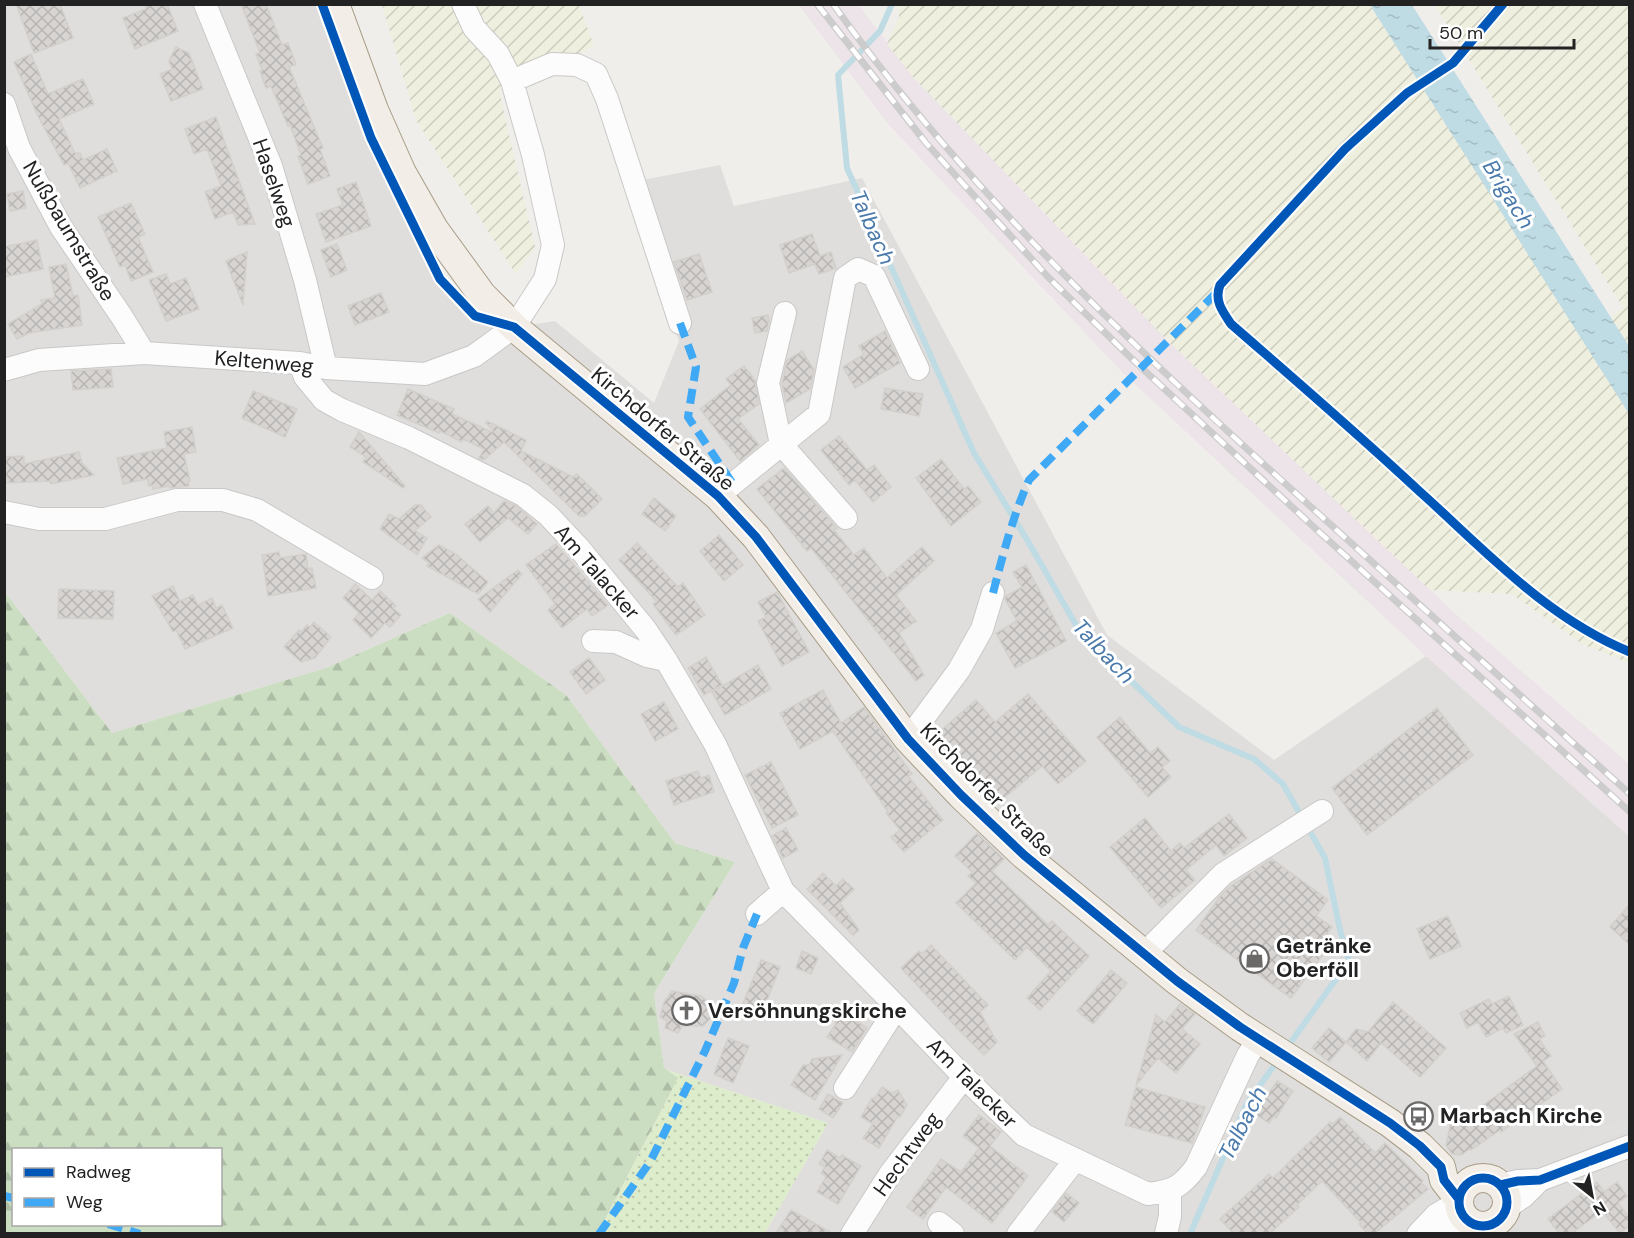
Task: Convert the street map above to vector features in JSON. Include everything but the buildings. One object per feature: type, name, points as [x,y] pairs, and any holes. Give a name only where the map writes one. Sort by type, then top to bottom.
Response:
[{"type":"main road","name":"Kirchdorfer Straße","points":[[335,4],[374,110],[402,173],[434,229],[482,295],[514,327],[718,496],[756,537],[908,739],[961,795],[1024,855],[1144,954],[1276,1051],[1390,1124],[1420,1146],[1485,1210]]},
{"type":"street","name":"Haselweg","points":[[206,4],[271,166],[305,280],[326,368]]},
{"type":"street","points":[[463,4],[474,28],[498,54],[512,81],[533,155],[553,245],[545,279],[514,327]]},
{"type":"street","points":[[512,81],[552,64],[577,65],[596,75],[607,99],[680,323]]},
{"type":"street","name":"Nußbaumstraße","points":[[4,104],[19,148],[61,227],[144,353]]},
{"type":"street","points":[[718,496],[819,414],[845,278],[858,269],[874,276],[918,369]]},
{"type":"street","points":[[785,313],[768,383],[781,444],[846,518]]},
{"type":"street","name":"Keltenweg","points":[[4,370],[39,360],[144,353],[425,374],[474,356],[514,327]]},
{"type":"street","name":"Am Talacker","points":[[300,363],[305,377],[324,400],[409,438],[523,495],[548,515],[624,602],[666,660],[715,744],[783,891],[964,1077],[1024,1135],[1148,1194],[1170,1191]]},
{"type":"street","points":[[4,512],[39,519],[105,519],[177,500],[223,500],[257,510],[372,578]]},
{"type":"street","points":[[908,739],[959,670],[982,629],[993,593]]},
{"type":"street","points":[[593,641],[616,642],[647,656],[666,660]]},
{"type":"street","points":[[1144,954],[1223,874],[1319,813]]},
{"type":"street","points":[[757,914],[783,891]]},
{"type":"street","points":[[845,1088],[897,1007]]},
{"type":"street","points":[[1166,1233],[1170,1216],[1170,1191],[1187,1179],[1196,1167],[1248,1055],[1276,1051]]},
{"type":"street","name":"Hechtweg","points":[[852,1233],[890,1174],[964,1077]]},
{"type":"street","points":[[1423,1229],[1436,1215],[1485,1210],[1524,1196],[1540,1180],[1629,1146]]},
{"type":"street","points":[[1018,1233],[1075,1160]]},
{"type":"shaded area","points":[[5,5],[322,5],[371,138],[440,279],[475,316],[514,327],[555,321],[654,403],[679,341],[627,183],[720,165],[734,206],[862,178],[1107,635],[1274,760],[1426,656],[1629,836],[1629,1233],[765,1233],[828,1123],[664,1069],[654,993],[735,862],[675,843],[566,695],[450,613],[326,668],[112,733],[5,592]]},
{"type":"shaded area","points":[[799,5],[859,5],[913,77],[1169,342],[1460,618],[1629,764],[1629,836],[1426,656],[1121,371],[887,123]]},
{"type":"shaded area","points":[[1629,1117],[1629,1130],[1583,1149],[1578,1138]]},
{"type":"green space","points":[[382,5],[579,5],[594,46],[499,91],[535,247],[516,274],[416,120]]},
{"type":"green space","points":[[897,5],[1370,5],[1583,340],[1623,308],[1435,5],[1629,5],[1629,663],[1582,644],[1512,594],[1430,590],[1169,342],[913,77],[887,44],[899,17]]},
{"type":"green space","points":[[5,592],[112,733],[326,668],[450,613],[566,695],[675,843],[735,862],[654,993],[664,1068],[678,1078],[598,1233],[5,1233]]},
{"type":"green space","points":[[664,1069],[828,1123],[765,1233],[598,1234],[678,1078]]},
{"type":"water","name":"Brigach","points":[[1370,5],[1412,5],[1629,346],[1629,414]]},
{"type":"waterway","name":"Talbach","points":[[892,4],[880,31],[838,75],[847,168],[974,453],[1080,632],[1179,727],[1254,759],[1283,784],[1325,858],[1349,961],[1286,1049]]},
{"type":"waterway","name":"Talbach","points":[[1190,1234],[1247,1103],[1279,1059]]},
{"type":"railway","points":[[817,4],[926,143],[1048,277],[1131,358],[1317,530],[1630,812]]},
{"type":"railway","points":[[833,4],[883,71],[991,198],[1107,317],[1228,432],[1630,794]]},
{"type":"marked path","points":[[993,593],[1013,521],[1029,480],[1217,292]]},
{"type":"marked path","points":[[680,323],[696,367],[688,417],[733,484]]},
{"type":"marked path","points":[[599,1234],[650,1162],[705,1051],[734,983],[743,948],[757,914]]},
{"type":"marked path","points":[[4,1196],[12,1198]]},
{"type":"marked path","points":[[114,1226],[140,1234]]},
{"type":"cycle path","points":[[322,4],[371,138],[440,279],[475,316],[514,327],[718,496],[756,537],[908,739],[961,795],[1024,855],[1177,981],[1240,1027],[1390,1123],[1420,1146],[1441,1167],[1444,1180],[1458,1198]]},
{"type":"cycle path","points":[[1503,4],[1453,63],[1407,93],[1345,149],[1220,285],[1218,301],[1231,324],[1517,580],[1571,621],[1599,638],[1630,652]]},
{"type":"cycle path","points":[[1500,1185],[1540,1180],[1630,1146]]},
{"type":"cycle path","points":[[1478,1178],[1488,1178],[1500,1185],[1507,1197],[1507,1202],[1507,1207],[1500,1219],[1488,1226],[1478,1226],[1463,1215],[1459,1207],[1459,1197],[1470,1182],[1478,1178]]},
{"type":"place","name":"Getränke Oberföll","points":[[1255,958]]},
{"type":"place","name":"Versöhnungskirche","points":[[687,1011]]},
{"type":"place","name":"Marbach Kirche","points":[[1419,1116]]}]
